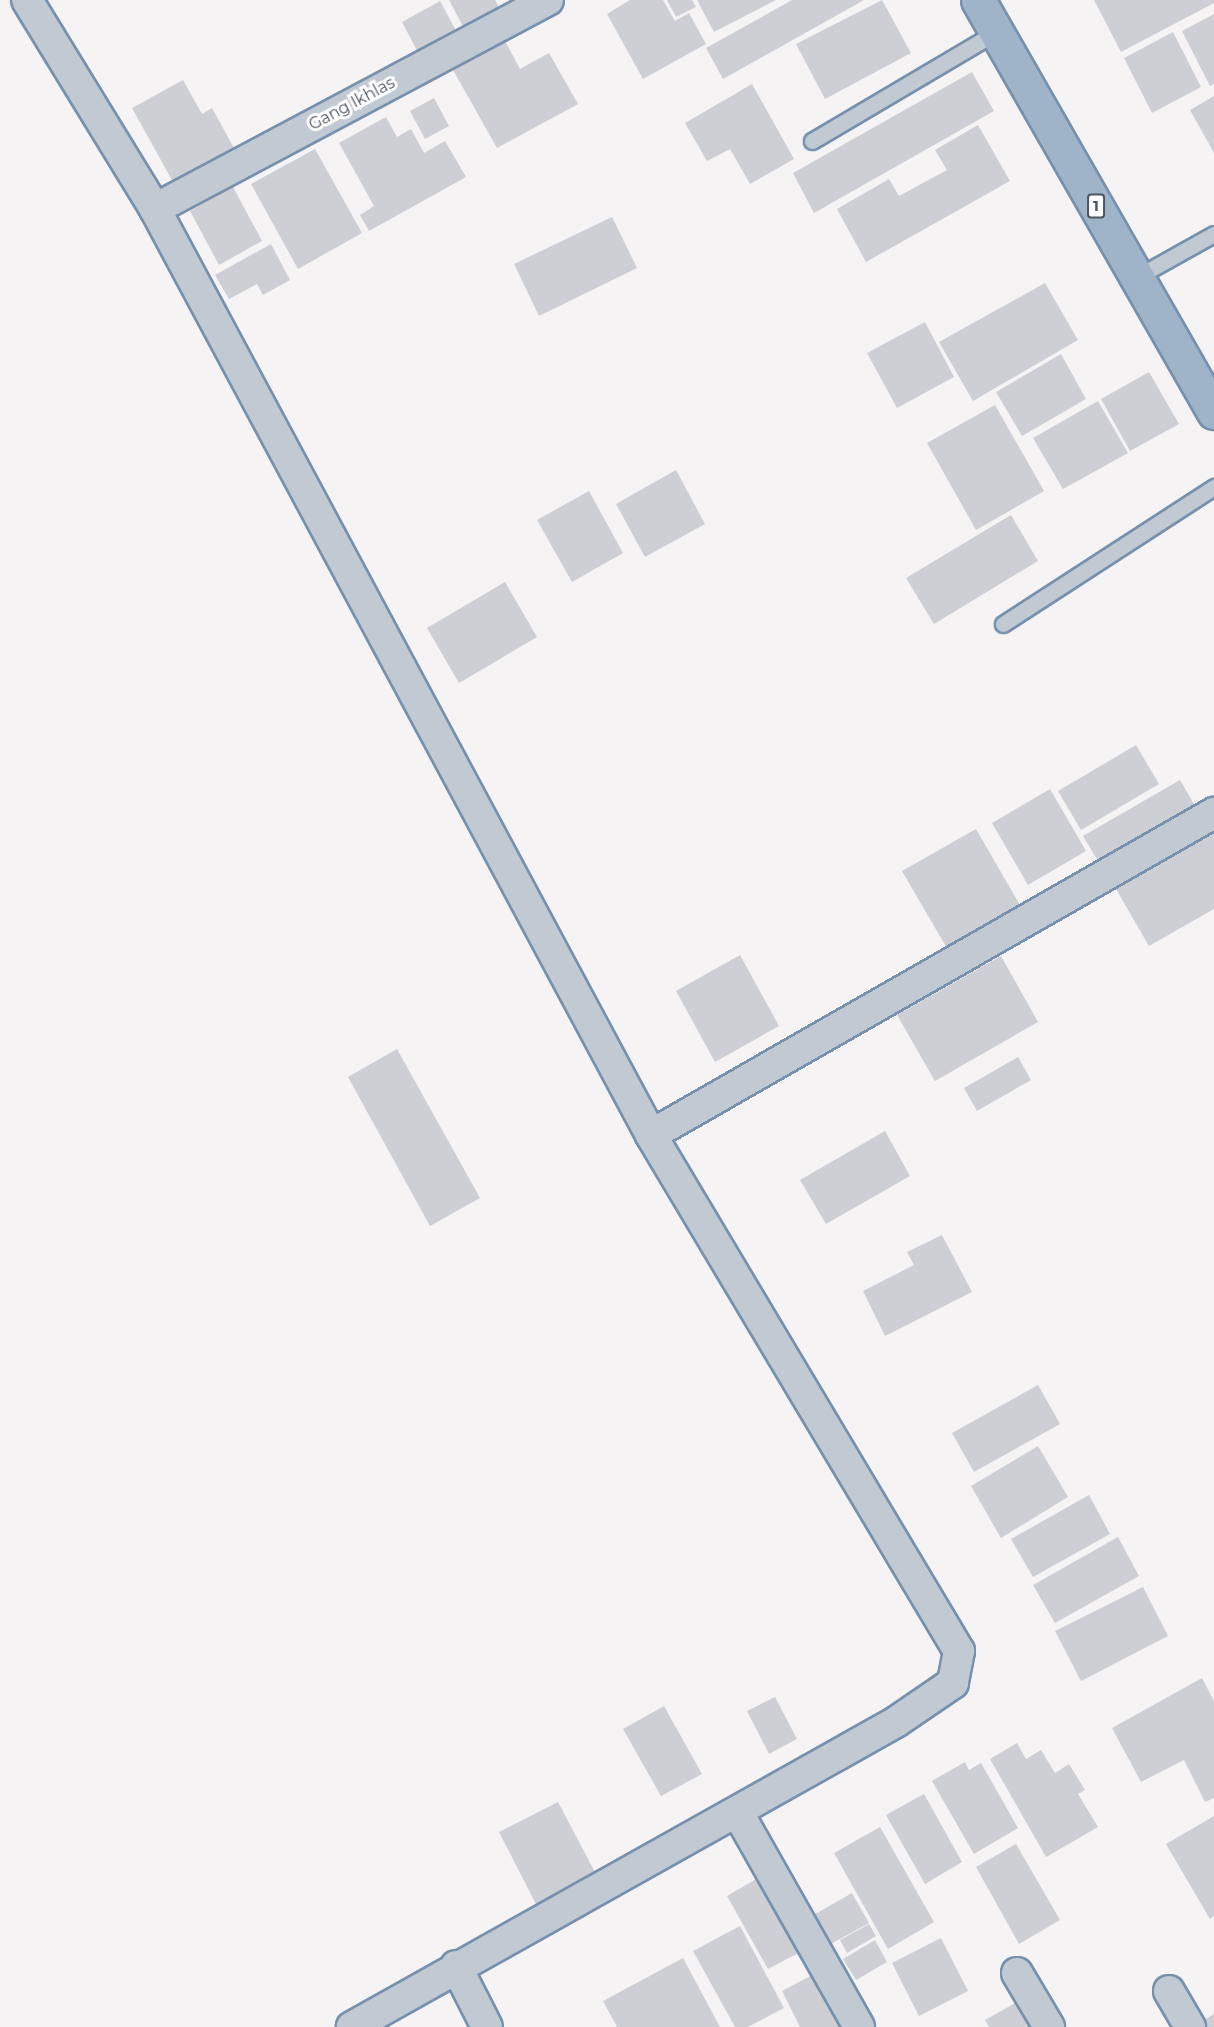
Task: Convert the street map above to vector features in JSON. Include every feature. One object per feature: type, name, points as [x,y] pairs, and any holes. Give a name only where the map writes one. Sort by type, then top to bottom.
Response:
[{"type":"highway","name":"1","points":[[978,0],[1214,412]]},
{"type":"street","points":[[27,0],[155,209],[651,1135],[959,1651],[953,1683],[942,1692],[738,1813],[456,1966],[352,2027]]},
{"type":"street","name":"Gang Ikhlas","points":[[155,209],[548,0]]},
{"type":"street","points":[[651,1135],[1214,813]]},
{"type":"street","points":[[738,1813],[859,2027]]},
{"type":"street","points":[[456,1966],[487,2027]]},
{"type":"street","points":[[1017,1973],[1049,2027]]},
{"type":"street","points":[[1169,1991],[1190,2027]]},
{"type":"lane","points":[[812,141],[996,32]]},
{"type":"lane","points":[[1137,277],[1214,234]]},
{"type":"lane","points":[[1003,624],[1214,487]]},
{"type":"building","points":[[449,0],[495,0],[507,21],[471,41]]},
{"type":"building","points":[[630,0],[663,0],[675,21],[689,13],[706,44],[643,79],[607,14]]},
{"type":"building","points":[[667,0],[692,0],[696,7],[676,17]]},
{"type":"building","points":[[697,0],[776,0],[714,32]]},
{"type":"building","points":[[792,0],[864,0],[723,79],[706,48]]},
{"type":"building","points":[[882,0],[911,53],[825,99],[796,44]]},
{"type":"building","points":[[1094,0],[1214,0],[1214,3],[1121,52]]},
{"type":"building","points":[[440,1],[460,38],[421,58],[402,22]]},
{"type":"building","points":[[1214,14],[1214,84],[1210,86],[1182,31]]},
{"type":"building","points":[[1173,32],[1201,87],[1152,113],[1124,58]]},
{"type":"building","points":[[505,41],[520,69],[549,53],[578,104],[497,148],[453,70]]},
{"type":"building","points":[[972,72],[994,111],[814,213],[793,173]]},
{"type":"building","points":[[183,80],[202,114],[212,108],[239,157],[178,191],[132,108]]},
{"type":"building","points":[[752,84],[794,159],[750,184],[730,149],[707,161],[685,123]]},
{"type":"building","points":[[1214,96],[1214,153],[1190,110]]},
{"type":"building","points":[[434,98],[449,126],[425,139],[410,111]]},
{"type":"building","points":[[386,117],[397,137],[411,129],[424,153],[445,141],[466,177],[369,231],[360,215],[374,206],[339,143]]},
{"type":"building","points":[[978,125],[1010,181],[866,262],[837,209],[889,179],[899,196],[947,170],[935,150]]},
{"type":"building","points":[[315,149],[362,233],[298,269],[251,184]]},
{"type":"building","points":[[233,187],[262,241],[219,265],[190,211]]},
{"type":"building","points":[[612,217],[637,268],[539,316],[514,264]]},
{"type":"building","points":[[271,244],[290,280],[263,295],[257,284],[229,299],[215,275]]},
{"type":"building","points":[[1045,283],[1078,340],[973,401],[939,342]]},
{"type":"building","points":[[925,322],[954,377],[897,408],[867,353]]},
{"type":"building","points":[[1061,354],[1086,399],[1022,436],[996,392]]},
{"type":"building","points":[[1149,372],[1179,424],[1130,451],[1101,399]]},
{"type":"building","points":[[1098,401],[1128,453],[1063,489],[1033,438]]},
{"type":"building","points":[[995,405],[1044,491],[976,530],[927,443]]},
{"type":"building","points":[[676,470],[705,524],[645,557],[616,504]]},
{"type":"building","points":[[589,491],[623,553],[572,582],[537,520]]},
{"type":"building","points":[[1011,515],[1038,561],[934,624],[906,578]]},
{"type":"building","points":[[505,582],[537,637],[459,683],[427,628]]},
{"type":"building","points":[[1136,745],[1159,784],[1081,830],[1058,791]]},
{"type":"building","points":[[1180,780],[1202,818],[1105,873],[1083,836]]},
{"type":"building","points":[[1050,789],[1086,851],[1028,885],[992,823]]},
{"type":"building","points":[[976,829],[1021,907],[948,950],[902,871]]},
{"type":"building","points":[[1214,833],[1214,909],[1149,946],[1116,889]]},
{"type":"building","points":[[740,955],[779,1026],[715,1062],[676,991]]},
{"type":"building","points":[[1001,956],[1038,1022],[935,1081],[897,1015]]},
{"type":"building","points":[[397,1049],[480,1198],[430,1226],[348,1077]]},
{"type":"building","points":[[1018,1057],[1031,1080],[977,1111],[964,1088]]},
{"type":"building","points":[[885,1131],[910,1176],[826,1224],[800,1180]]},
{"type":"building","points":[[942,1235],[972,1292],[885,1336],[863,1291],[914,1265],[907,1252]]},
{"type":"building","points":[[1038,1385],[1060,1424],[974,1472],[952,1433]]},
{"type":"building","points":[[1038,1446],[1068,1497],[1001,1538],[971,1486]]},
{"type":"building","points":[[1089,1495],[1110,1534],[1033,1577],[1011,1539]]},
{"type":"building","points":[[1118,1537],[1139,1576],[1055,1623],[1033,1585]]},
{"type":"building","points":[[1143,1587],[1168,1636],[1081,1681],[1055,1631]]},
{"type":"building","points":[[1202,1678],[1214,1701],[1214,1798],[1205,1802],[1184,1760],[1141,1782],[1112,1728]]},
{"type":"building","points":[[775,1697],[797,1739],[769,1754],[747,1711]]},
{"type":"building","points":[[664,1706],[702,1774],[661,1796],[623,1729]]},
{"type":"building","points":[[1017,1743],[1026,1759],[1041,1750],[1055,1773],[1069,1764],[1085,1790],[1078,1794],[1098,1827],[1046,1857],[990,1759]]},
{"type":"building","points":[[965,1762],[969,1770],[981,1763],[1018,1828],[974,1854],[932,1781]]},
{"type":"building","points":[[924,1794],[962,1862],[925,1884],[886,1815]]},
{"type":"building","points":[[558,1802],[597,1876],[537,1906],[499,1832]]},
{"type":"building","points":[[1214,1816],[1214,1916],[1210,1919],[1166,1844]]},
{"type":"building","points":[[880,1827],[934,1922],[888,1949],[834,1853]]},
{"type":"building","points":[[1016,1844],[1060,1920],[1019,1944],[976,1867]]},
{"type":"building","points":[[765,1874],[806,1949],[768,1969],[727,1896]]},
{"type":"building","points":[[852,1893],[869,1923],[820,1950],[803,1921]]},
{"type":"building","points":[[869,1924],[876,1936],[847,1953],[840,1940]]},
{"type":"building","points":[[740,1926],[784,2008],[748,2027],[735,2027],[693,1951]]},
{"type":"building","points":[[941,1938],[968,1991],[919,2016],[892,1963]]},
{"type":"building","points":[[875,1940],[887,1962],[856,1980],[843,1959]]},
{"type":"building","points":[[683,1958],[720,2027],[617,2027],[603,2001]]},
{"type":"building","points":[[820,1971],[848,2027],[800,2027],[782,1991]]},
{"type":"building","points":[[1026,1997],[1042,2027],[989,2027],[985,2020]]},
{"type":"building","points":[[1214,2014],[1214,2027],[1204,2027],[1201,2022]]}]
